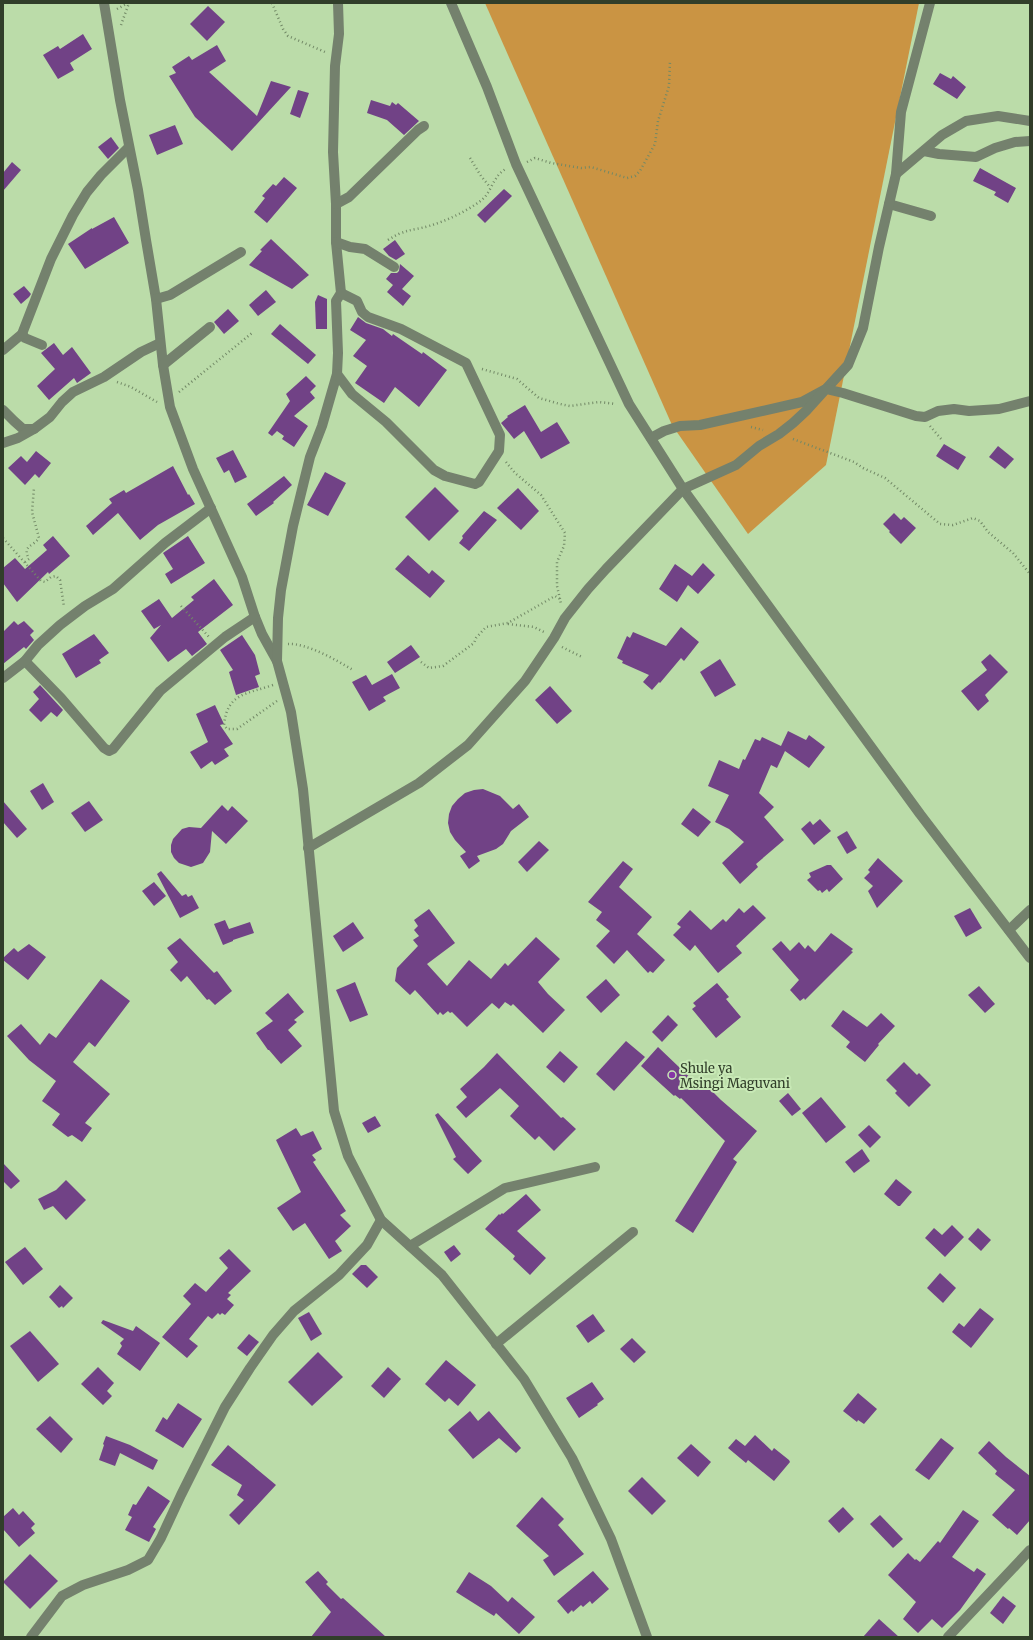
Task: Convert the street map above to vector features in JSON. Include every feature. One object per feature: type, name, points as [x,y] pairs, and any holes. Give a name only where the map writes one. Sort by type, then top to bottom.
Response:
[{"type":"street","points":[[104,3],[156,299],[160,344],[169,402],[182,442],[242,577],[255,617],[277,661],[286,697],[298,754],[303,789],[334,1111],[348,1156],[382,1220],[442,1275],[524,1380],[572,1458],[611,1539],[647,1637]]},
{"type":"street","points":[[277,661],[281,590],[295,515],[310,457],[322,426],[337,374],[338,320],[336,301],[341,292],[336,242],[336,204],[333,152],[335,66],[339,34],[338,3]]},
{"type":"street","points":[[451,3],[487,87],[516,164],[629,404],[683,489],[920,814],[1030,958]]},
{"type":"street","points":[[308,848],[419,782],[468,745],[525,681],[554,638],[565,618],[606,568],[683,489],[736,466],[759,446],[779,434],[807,410],[848,365],[863,328],[896,174],[901,112],[930,3]]},
{"type":"street","points":[[896,174],[942,135],[966,121],[998,116],[1030,121]]},
{"type":"street","points":[[336,204],[349,197],[418,130],[424,126]]},
{"type":"street","points":[[924,150],[976,157],[995,148],[1015,142],[1030,141]]},
{"type":"street","points":[[3,350],[22,334],[51,259],[73,215],[87,192],[101,175],[129,147]]},
{"type":"street","points":[[889,204],[931,216]]},
{"type":"street","points":[[336,242],[350,247],[365,249],[394,267]]},
{"type":"street","points":[[156,299],[170,295],[240,252]]},
{"type":"street","points":[[337,374],[352,394],[386,422],[434,470],[445,476],[475,484],[479,482],[499,451],[500,435],[466,363],[401,329],[368,317],[362,312],[357,301],[341,292]]},
{"type":"street","points":[[163,365],[210,327]]},
{"type":"street","points":[[22,334],[25,338],[42,345]]},
{"type":"street","points":[[3,443],[18,438],[34,429],[50,417],[62,402],[73,392],[104,377],[141,352],[160,344]]},
{"type":"street","points":[[651,438],[664,431],[680,426],[700,425],[802,402],[826,389],[916,416],[925,417],[938,411],[954,409],[969,411],[999,409],[1030,401]]},
{"type":"street","points":[[3,410],[23,429],[34,429]]},
{"type":"street","points":[[3,678],[25,661],[38,645],[72,616],[113,589],[165,543],[211,508]]},
{"type":"street","points":[[25,661],[51,687],[104,748],[109,751],[160,691],[216,645],[255,617]]},
{"type":"street","points":[[1009,930],[1030,910]]},
{"type":"street","points":[[410,1246],[505,1188],[595,1167]]},
{"type":"street","points":[[31,1637],[62,1596],[83,1585],[128,1570],[148,1560],[161,1538],[225,1407],[250,1368],[273,1335],[294,1311],[340,1275],[367,1245],[382,1220]]},
{"type":"street","points":[[496,1344],[633,1232]]},
{"type":"street","points":[[948,1637],[1030,1550]]},
{"type":"path","points":[[272,3],[283,29],[288,36],[330,54],[335,66]]},
{"type":"path","points":[[388,240],[400,233],[429,226],[466,210],[481,201],[503,170],[535,158],[581,168],[590,167],[627,178],[635,176],[640,171],[655,144],[658,121],[669,86],[670,60]]},
{"type":"path","points":[[470,158],[490,187]]},
{"type":"path","points":[[104,377],[132,388],[155,401],[169,402],[176,394],[252,333]]},
{"type":"path","points":[[466,363],[517,379],[539,398],[560,404],[570,406],[599,402],[629,404]]},
{"type":"path","points":[[925,417],[930,426],[942,440]]},
{"type":"path","points":[[749,426],[779,434],[854,462],[863,468],[886,478],[940,524],[953,525],[973,518],[980,521],[988,532],[1013,553],[1030,574]]},
{"type":"path","points":[[499,451],[508,466],[535,489],[544,499],[565,533],[565,540],[557,562],[557,586],[565,618]]},
{"type":"path","points":[[25,562],[29,559],[26,553],[27,549],[39,538],[32,512],[34,488]]},
{"type":"path","points":[[3,538],[40,581],[45,582],[56,576],[60,580],[64,607],[72,616]]},
{"type":"path","points":[[421,662],[430,668],[443,666],[474,643],[476,638],[486,627],[508,624],[554,596],[560,599]]},
{"type":"path","points":[[180,606],[216,645]]},
{"type":"path","points":[[278,644],[301,645],[353,670]]},
{"type":"path","points":[[282,682],[238,696],[228,709],[224,725],[227,729],[237,729],[279,700],[286,697]]},
{"type":"shaded area","points":[[485,3],[919,3],[826,465],[748,534],[672,425]]},
{"type":"building","points":[[208,6],[225,22],[207,41],[190,24]]},
{"type":"building","points":[[83,34],[92,49],[70,63],[74,70],[58,79],[43,55],[58,46],[60,49]]},
{"type":"building","points":[[217,45],[226,61],[209,72],[257,116],[271,81],[291,87],[232,151],[195,117],[169,76],[176,73],[172,67],[189,56],[192,60]]},
{"type":"building","points":[[940,73],[951,79],[953,76],[966,87],[957,99],[933,84]]},
{"type":"building","points":[[298,90],[309,93],[300,118],[290,114]]},
{"type":"building","points":[[371,100],[390,106],[392,102],[396,105],[398,103],[419,121],[404,135],[387,120],[367,113]]},
{"type":"building","points":[[175,125],[183,144],[157,155],[149,135]]},
{"type":"building","points":[[111,137],[119,148],[108,159],[98,147]]},
{"type":"building","points":[[12,162],[21,170],[3,191],[3,173]]},
{"type":"building","points":[[980,168],[1016,188],[1008,203],[994,195],[996,192],[973,181]]},
{"type":"building","points":[[284,177],[297,188],[267,223],[254,212],[265,198],[262,196],[273,184],[276,186]]},
{"type":"building","points":[[504,189],[512,196],[485,223],[477,215]]},
{"type":"building","points":[[114,217],[129,243],[85,269],[68,244],[92,228]]},
{"type":"building","points":[[271,239],[309,275],[292,289],[249,265],[262,251],[260,250]]},
{"type":"building","points":[[395,240],[405,254],[396,260],[389,256],[383,249]]},
{"type":"building","points":[[400,264],[414,276],[402,289],[411,296],[403,306],[387,292],[393,285],[386,279],[391,273],[397,273],[399,271]]},
{"type":"building","points":[[24,286],[31,294],[21,304],[13,294]]},
{"type":"building","points":[[266,290],[276,302],[258,316],[249,305]]},
{"type":"building","points":[[318,295],[327,299],[327,329],[316,329],[315,302]]},
{"type":"building","points":[[228,309],[239,321],[224,334],[214,322]]},
{"type":"building","points":[[358,317],[366,323],[383,329],[392,336],[393,334],[422,354],[423,352],[447,370],[419,407],[395,387],[384,403],[355,383],[367,366],[353,356],[366,340],[350,330]]},
{"type":"building","points":[[280,324],[316,355],[308,364],[271,334]]},
{"type":"building","points":[[54,343],[63,355],[72,347],[91,373],[77,383],[74,378],[49,400],[37,386],[55,369],[41,353]]},
{"type":"building","points":[[306,376],[316,386],[310,392],[315,398],[294,416],[308,426],[294,447],[282,439],[284,436],[277,431],[272,436],[268,433],[290,401],[286,394]]},
{"type":"building","points":[[525,405],[541,432],[557,422],[570,443],[541,459],[524,431],[514,439],[501,423],[508,417],[507,416]]},
{"type":"building","points":[[944,444],[966,457],[958,470],[936,456]]},
{"type":"building","points":[[998,446],[1014,459],[1005,469],[989,457]]},
{"type":"building","points":[[233,450],[247,477],[235,483],[229,470],[224,473],[216,458]]},
{"type":"building","points":[[36,451],[51,463],[39,478],[35,474],[25,485],[8,468],[21,456],[27,462]]},
{"type":"building","points":[[173,466],[188,495],[189,494],[195,504],[158,525],[140,540],[118,513],[93,535],[86,526],[112,503],[109,499],[124,490],[126,493]]},
{"type":"building","points":[[325,472],[346,483],[328,516],[307,505]]},
{"type":"building","points":[[284,476],[292,485],[273,502],[274,503],[256,516],[247,504]]},
{"type":"building","points":[[435,487],[459,511],[429,541],[405,517]]},
{"type":"building","points":[[518,488],[539,511],[521,530],[497,508]]},
{"type":"building","points":[[484,511],[497,520],[469,551],[459,543],[463,538],[462,536]]},
{"type":"building","points":[[894,513],[901,520],[904,517],[916,528],[901,544],[883,524]]},
{"type":"building","points":[[53,536],[70,556],[49,574],[48,572],[17,602],[3,583],[3,568],[15,558],[25,569],[47,550],[43,545]]},
{"type":"building","points":[[188,536],[205,563],[171,584],[165,574],[173,569],[163,553]]},
{"type":"building","points":[[408,555],[429,574],[432,570],[445,581],[430,598],[395,569]]},
{"type":"building","points":[[703,563],[715,575],[698,594],[688,585],[677,602],[659,589],[675,564],[692,576]]},
{"type":"building","points":[[214,579],[233,605],[198,632],[207,644],[192,656],[186,649],[168,662],[150,638],[161,625],[154,629],[141,611],[159,599],[172,618],[194,600],[191,597]]},
{"type":"building","points":[[14,621],[18,625],[24,621],[34,631],[30,635],[34,640],[26,649],[24,647],[3,664],[3,632]]},
{"type":"building","points":[[681,627],[699,642],[684,661],[681,658],[660,683],[659,682],[652,690],[643,682],[649,675],[622,663],[623,661],[617,658],[627,636],[630,638],[633,632],[666,646]]},
{"type":"building","points":[[94,634],[109,653],[99,660],[101,663],[76,678],[62,654]]},
{"type":"building","points":[[242,635],[255,655],[260,674],[255,676],[259,687],[236,695],[229,672],[233,670],[220,650]]},
{"type":"building","points":[[411,645],[420,657],[395,673],[387,662]]},
{"type":"building","points":[[990,654],[1008,672],[985,695],[989,701],[978,711],[961,691],[987,670],[981,662]]},
{"type":"building","points":[[720,659],[736,685],[715,697],[700,672]]},
{"type":"building","points":[[392,674],[400,688],[383,697],[386,701],[369,711],[352,682],[366,675],[372,685]]},
{"type":"building","points":[[40,685],[63,710],[57,717],[51,712],[41,722],[29,710],[39,699],[33,692]]},
{"type":"building","points":[[550,686],[572,711],[557,724],[535,700]]},
{"type":"building","points":[[215,705],[224,724],[220,725],[233,744],[224,749],[229,756],[215,765],[212,761],[201,769],[190,752],[208,742],[196,714]]},
{"type":"building","points":[[788,731],[806,740],[809,735],[825,747],[809,768],[785,751],[777,768],[771,765],[759,793],[774,807],[764,817],[784,840],[756,864],[758,867],[740,884],[722,863],[744,842],[729,829],[715,822],[729,795],[708,786],[719,760],[739,769],[755,739],[760,741],[762,737],[781,746]]},
{"type":"building","points":[[43,783],[54,802],[42,810],[30,791]]},
{"type":"building","points":[[483,789],[500,796],[513,809],[519,804],[529,817],[511,831],[503,844],[496,849],[477,856],[480,861],[469,869],[460,856],[466,852],[450,832],[448,823],[449,814],[452,806],[465,793]]},
{"type":"building","points":[[3,801],[27,829],[17,838],[3,822]]},
{"type":"building","points":[[89,801],[103,820],[85,832],[71,813]]},
{"type":"building","points":[[222,805],[228,811],[232,806],[248,821],[226,844],[212,831],[210,852],[203,863],[191,867],[179,863],[171,852],[173,839],[182,829],[189,827],[201,828]]},
{"type":"building","points":[[693,808],[711,822],[698,837],[681,824]]},
{"type":"building","points":[[820,819],[831,831],[814,845],[801,829],[810,821],[813,825]]},
{"type":"building","points":[[847,831],[857,848],[847,854],[837,837]]},
{"type":"building","points":[[539,841],[549,850],[527,872],[518,862]]},
{"type":"building","points":[[878,858],[903,881],[877,908],[868,891],[873,886],[864,878],[870,872],[868,870]]},
{"type":"building","points":[[623,861],[633,869],[619,887],[652,917],[637,934],[665,960],[653,973],[650,971],[648,973],[627,950],[614,964],[596,946],[610,931],[596,920],[602,912],[588,902]]},
{"type":"building","points":[[827,865],[831,865],[843,879],[829,892],[827,889],[822,893],[807,880],[811,877],[809,873]]},
{"type":"building","points":[[161,871],[182,896],[186,894],[188,897],[192,895],[199,908],[180,918],[157,874]]},
{"type":"building","points":[[154,882],[166,896],[154,906],[142,891]]},
{"type":"building","points":[[753,905],[766,918],[736,946],[742,953],[718,973],[695,945],[690,951],[673,935],[681,927],[677,924],[690,910],[711,930],[723,919],[726,922],[739,908],[744,913]]},
{"type":"building","points":[[970,908],[982,928],[966,937],[954,916]]},
{"type":"building","points":[[429,909],[455,943],[427,964],[447,986],[469,960],[491,979],[505,963],[508,966],[536,937],[560,959],[538,982],[565,1010],[543,1033],[513,1004],[511,1006],[505,1002],[499,1009],[492,1003],[467,1027],[452,1012],[450,1013],[448,1011],[443,1015],[440,1012],[438,1015],[415,990],[410,995],[395,981],[397,968],[418,946],[413,940],[419,936],[414,930],[418,926],[414,920]]},
{"type":"building","points":[[225,920],[229,929],[250,922],[254,933],[223,945],[214,924]]},
{"type":"building","points":[[353,922],[364,938],[343,952],[333,936]]},
{"type":"building","points":[[831,933],[853,949],[851,951],[853,952],[805,1000],[804,998],[800,1001],[790,990],[799,980],[772,949],[781,941],[790,951],[799,942],[805,949],[808,945],[815,952]]},
{"type":"building","points":[[180,938],[214,973],[217,971],[232,991],[215,1005],[209,999],[207,1000],[187,976],[181,982],[170,970],[178,962],[167,948]]},
{"type":"building","points":[[29,944],[46,957],[28,980],[3,960],[3,958],[14,948],[18,952]]},
{"type":"building","points":[[101,979],[130,1001],[95,1047],[89,1042],[73,1062],[110,1094],[85,1123],[92,1128],[82,1142],[72,1135],[68,1137],[52,1125],[60,1114],[42,1101],[56,1081],[29,1060],[7,1036],[21,1024],[40,1045],[49,1033],[56,1038]]},
{"type":"building","points":[[606,979],[620,995],[601,1013],[586,997]]},
{"type":"building","points":[[355,982],[368,1015],[350,1022],[336,990]]},
{"type":"building","points":[[717,983],[729,997],[726,999],[741,1017],[716,1038],[692,1009],[696,1006],[693,1003]]},
{"type":"building","points":[[979,986],[995,1004],[985,1013],[968,995]]},
{"type":"building","points":[[288,993],[304,1012],[294,1020],[297,1022],[288,1030],[302,1046],[281,1064],[268,1050],[256,1033],[273,1021],[265,1013]]},
{"type":"building","points":[[843,1010],[867,1027],[881,1013],[895,1026],[878,1044],[879,1045],[865,1062],[846,1047],[850,1042],[831,1026]]},
{"type":"building","points":[[668,1015],[678,1025],[662,1042],[652,1032]]},
{"type":"building","points":[[626,1041],[645,1057],[614,1091],[596,1074]]},
{"type":"building","points":[[658,1047],[701,1088],[706,1085],[757,1131],[733,1159],[737,1162],[693,1233],[675,1221],[725,1141],[681,1098],[680,1099],[675,1095],[674,1096],[641,1066]]},
{"type":"building","points":[[560,1051],[578,1067],[564,1083],[546,1067]]},
{"type":"building","points":[[497,1053],[561,1118],[563,1117],[576,1129],[554,1151],[539,1136],[535,1140],[510,1116],[519,1106],[500,1088],[466,1118],[456,1107],[467,1097],[460,1089]]},
{"type":"building","points":[[904,1062],[917,1075],[919,1073],[931,1085],[909,1107],[895,1093],[897,1091],[886,1080]]},
{"type":"building","points":[[788,1093],[801,1109],[792,1116],[779,1101]]},
{"type":"building","points":[[821,1097],[846,1127],[826,1143],[802,1113]]},
{"type":"building","points":[[438,1113],[482,1161],[468,1174],[453,1159],[456,1157],[435,1115]]},
{"type":"building","points":[[375,1116],[381,1126],[368,1133],[362,1123]]},
{"type":"building","points":[[869,1125],[881,1137],[870,1148],[858,1135]]},
{"type":"building","points":[[296,1128],[301,1136],[313,1131],[322,1149],[312,1155],[316,1160],[313,1162],[346,1211],[340,1215],[351,1226],[335,1241],[342,1251],[329,1259],[305,1223],[293,1231],[277,1208],[301,1192],[276,1140]]},
{"type":"building","points":[[862,1149],[870,1161],[854,1173],[845,1162]]},
{"type":"building","points":[[3,1163],[20,1181],[11,1189],[3,1181]]},
{"type":"building","points":[[896,1179],[912,1192],[900,1206],[884,1194]]},
{"type":"building","points":[[66,1180],[86,1200],[66,1220],[53,1206],[44,1210],[38,1199],[56,1190]]},
{"type":"building","points":[[526,1194],[541,1210],[517,1231],[546,1258],[530,1275],[513,1259],[515,1256],[485,1229],[499,1214],[503,1214]]},
{"type":"building","points":[[952,1225],[964,1237],[945,1257],[925,1238],[934,1228],[942,1235]]},
{"type":"building","points":[[978,1228],[991,1240],[981,1251],[968,1239]]},
{"type":"building","points":[[454,1245],[461,1254],[451,1262],[444,1252]]},
{"type":"building","points":[[25,1247],[43,1269],[23,1285],[5,1262]]},
{"type":"building","points":[[229,1249],[251,1271],[228,1293],[231,1295],[227,1299],[234,1305],[225,1315],[222,1313],[220,1315],[218,1313],[212,1319],[208,1316],[189,1339],[198,1346],[187,1358],[162,1337],[191,1304],[183,1296],[195,1283],[206,1292],[228,1268],[219,1258]]},
{"type":"building","points":[[361,1265],[366,1265],[378,1277],[367,1288],[352,1274]]},
{"type":"building","points":[[940,1273],[956,1288],[943,1303],[927,1288]]},
{"type":"building","points":[[60,1285],[73,1298],[63,1308],[62,1306],[59,1308],[49,1297]]},
{"type":"building","points":[[980,1308],[994,1319],[971,1348],[952,1332],[959,1323],[964,1327]]},
{"type":"building","points":[[309,1312],[322,1334],[311,1341],[298,1318]]},
{"type":"building","points":[[593,1314],[605,1331],[588,1343],[576,1326]]},
{"type":"building","points":[[103,1320],[133,1331],[136,1326],[160,1343],[140,1371],[117,1354],[122,1346],[120,1343],[124,1339],[101,1323]]},
{"type":"building","points":[[30,1331],[59,1364],[38,1382],[10,1346]]},
{"type":"building","points":[[249,1334],[259,1342],[247,1356],[237,1348]]},
{"type":"building","points":[[632,1338],[646,1352],[634,1363],[620,1349]]},
{"type":"building","points":[[318,1352],[343,1377],[312,1406],[288,1382]]},
{"type":"building","points":[[446,1360],[476,1385],[458,1406],[449,1398],[445,1402],[425,1384]]},
{"type":"building","points":[[98,1367],[114,1383],[107,1391],[112,1396],[103,1405],[81,1384]]},
{"type":"building","points":[[388,1367],[401,1379],[384,1398],[371,1386]]},
{"type":"building","points":[[592,1382],[604,1399],[579,1418],[566,1398]]},
{"type":"building","points":[[858,1393],[877,1409],[864,1424],[858,1420],[857,1422],[843,1411]]},
{"type":"building","points":[[178,1403],[202,1419],[183,1448],[155,1431],[163,1417],[167,1420]]},
{"type":"building","points":[[470,1411],[478,1421],[489,1411],[521,1448],[516,1453],[499,1438],[473,1459],[448,1430]]},
{"type":"building","points":[[50,1416],[73,1439],[61,1453],[36,1429]]},
{"type":"building","points":[[755,1435],[772,1451],[774,1448],[790,1462],[774,1481],[748,1460],[746,1463],[728,1448],[736,1439],[745,1446]]},
{"type":"building","points":[[106,1436],[130,1445],[158,1460],[153,1470],[120,1453],[115,1466],[99,1460]]},
{"type":"building","points":[[941,1438],[954,1448],[929,1480],[915,1470]]},
{"type":"building","points":[[989,1441],[1030,1476],[1030,1520],[1017,1535],[992,1515],[1015,1490],[995,1474],[997,1471],[978,1453]]},
{"type":"building","points":[[691,1444],[711,1462],[698,1477],[677,1458]]},
{"type":"building","points":[[228,1445],[276,1485],[239,1525],[229,1515],[244,1500],[237,1495],[242,1485],[211,1465]]},
{"type":"building","points":[[642,1477],[666,1501],[652,1515],[628,1491]]},
{"type":"building","points":[[148,1486],[170,1501],[153,1527],[156,1529],[149,1542],[125,1530],[132,1517],[128,1515],[133,1504],[136,1505]]},
{"type":"building","points":[[542,1497],[564,1519],[558,1525],[584,1554],[554,1576],[543,1560],[549,1556],[516,1526]]},
{"type":"building","points":[[843,1507],[854,1519],[839,1533],[828,1521]]},
{"type":"building","points":[[13,1508],[19,1515],[23,1511],[35,1524],[31,1528],[35,1533],[19,1547],[3,1529],[3,1517]]},
{"type":"building","points":[[963,1510],[979,1521],[952,1557],[974,1572],[977,1568],[986,1574],[960,1610],[942,1628],[932,1619],[918,1633],[903,1619],[916,1602],[888,1575],[908,1553],[915,1560],[916,1559],[920,1562],[938,1541],[940,1543]]},
{"type":"building","points":[[880,1515],[903,1539],[893,1548],[870,1524]]},
{"type":"building","points":[[30,1554],[58,1581],[30,1609],[3,1582]]},
{"type":"building","points":[[318,1571],[328,1582],[326,1584],[341,1599],[343,1598],[386,1637],[311,1637],[331,1612],[305,1582]]},
{"type":"building","points":[[593,1571],[609,1589],[592,1604],[590,1601],[583,1607],[581,1605],[573,1612],[572,1610],[568,1614],[557,1601]]},
{"type":"building","points":[[469,1572],[491,1586],[508,1602],[512,1597],[535,1617],[519,1634],[496,1613],[494,1616],[456,1592]]},
{"type":"building","points":[[1003,1596],[1016,1606],[1003,1624],[990,1613]]},
{"type":"building","points":[[879,1619],[899,1637],[863,1637]]},
{"type":"place","name":"Shule ya Msingi Maguvani","points":[[672,1075]]}]
